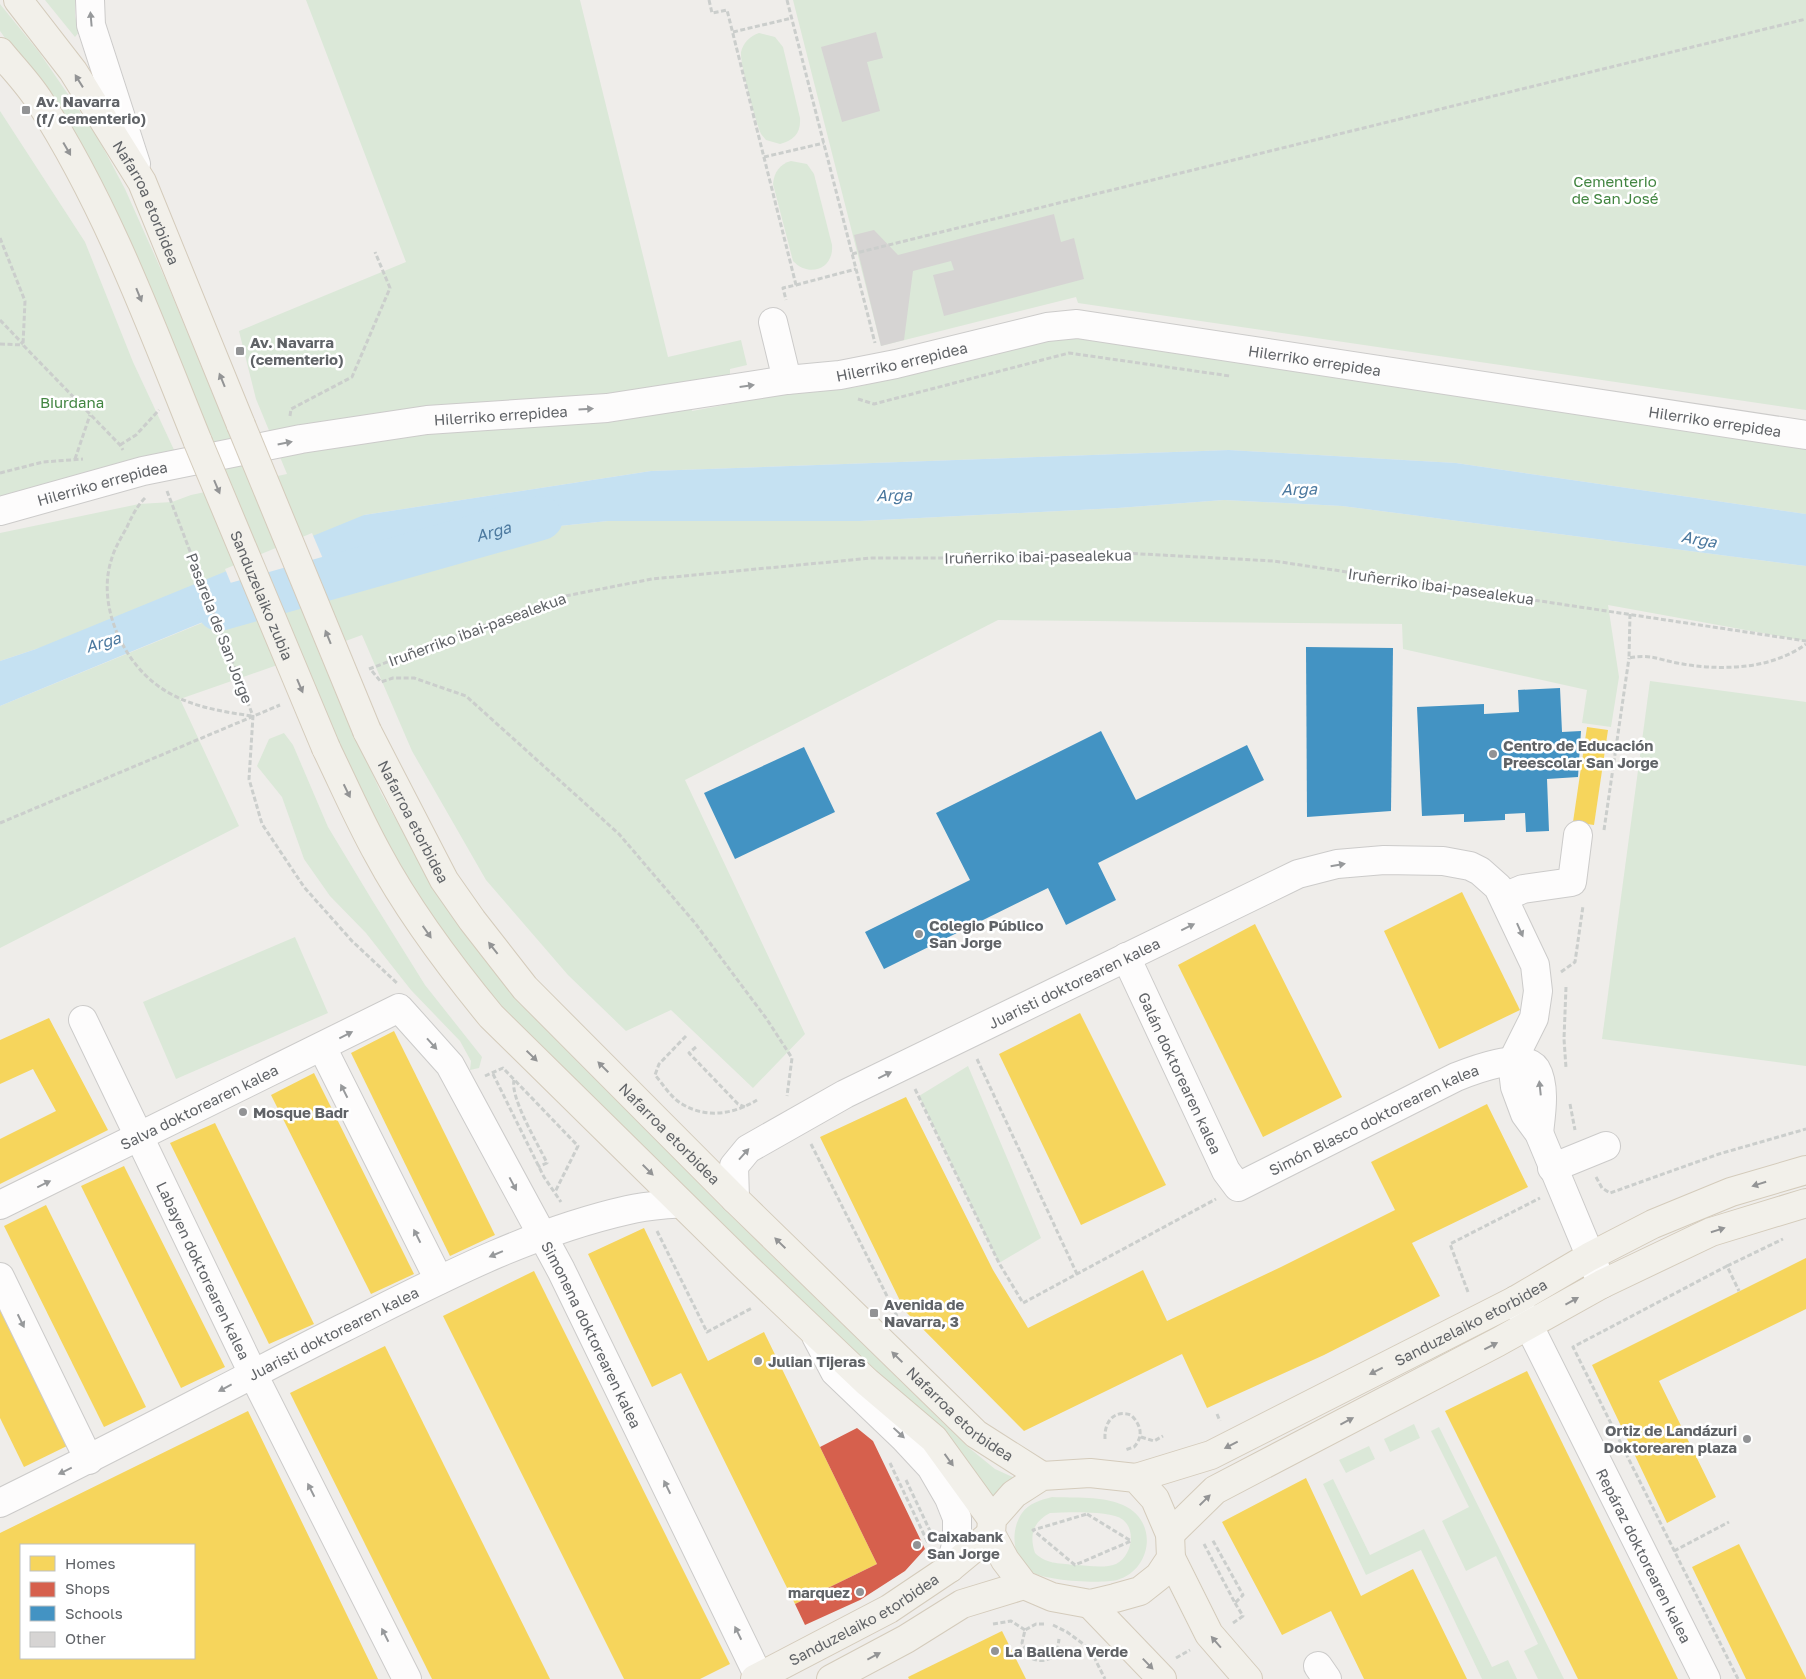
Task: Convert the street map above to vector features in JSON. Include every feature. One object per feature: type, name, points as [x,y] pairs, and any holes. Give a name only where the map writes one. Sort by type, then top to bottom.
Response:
[{"type":"main road","name":"Nafarroa etorbidea","points":[[18,0],[73,71],[142,182],[367,731],[444,880],[472,920],[525,988],[735,1199],[976,1434],[1042,1476]]},
{"type":"main road","name":"Sanduzelaiko zubia","points":[[0,52],[39,101],[100,205],[326,748],[377,854],[408,904],[454,971],[491,1016],[680,1203]]},
{"type":"main road","name":"Sanduzelaiko etorbidea","points":[[1136,1478],[1211,1455],[1516,1300],[1589,1257],[1654,1224],[1731,1192],[1806,1170]]},
{"type":"main road","points":[[680,1203],[867,1382],[934,1439],[991,1526],[1005,1560],[1024,1585],[1052,1597],[1090,1604],[1162,1679]]},
{"type":"main road","name":"Sanduzelaiko etorbidea","points":[[1090,1604],[1140,1590],[1159,1576],[1170,1546],[1215,1490],[1602,1284],[1711,1232],[1806,1203]]},
{"type":"main road","points":[[1042,1476],[1090,1473],[1136,1478],[1155,1499],[1170,1546],[1209,1634],[1248,1679]]},
{"type":"main road","name":"Sanduzelaiko etorbidea","points":[[757,1678],[890,1609],[941,1559],[991,1526],[1014,1494],[1042,1476]]},
{"type":"main road","points":[[831,1679],[906,1639],[962,1604],[1024,1585]]},
{"type":"street","points":[[90,0],[91,25],[142,182]]},
{"type":"street","points":[[780,315],[787,380]]},
{"type":"street","name":"Hilerriko errepidea","points":[[0,511],[143,471],[286,442],[427,420],[607,408],[787,380],[850,374],[1047,327],[1076,324],[1806,435]]},
{"type":"street","points":[[1578,835],[1572,882],[1523,889],[1504,897],[1535,965],[1538,991],[1534,1018],[1512,1062],[1530,1064],[1535,1068],[1538,1076],[1541,1101],[1539,1134],[1589,1257],[1602,1284]]},
{"type":"street","name":"Juaristi doktorearen kalea","points":[[735,1199],[734,1166],[748,1149],[845,1094],[1126,957],[1306,872],[1337,864],[1404,859],[1443,861],[1470,866],[1490,878],[1504,897]]},
{"type":"street","name":"Galán doktorearen kalea","points":[[1126,957],[1226,1171],[1238,1187]]},
{"type":"street","name":"Salva doktorearen kalea","points":[[0,1205],[138,1139],[322,1047],[400,998]]},
{"type":"street","name":"Simonena doktorearen kalea","points":[[400,998],[450,1065],[561,1270],[757,1678]]},
{"type":"street","name":"Labayen doktorearen kalea","points":[[83,1020],[138,1139],[253,1373],[407,1679]]},
{"type":"street","points":[[322,1047],[439,1280]]},
{"type":"street","name":"Simón Blasco doktorearen kalea","points":[[1238,1187],[1456,1077],[1485,1066],[1512,1062]]},
{"type":"street","points":[[1552,1168],[1606,1146]]},
{"type":"street","name":"Juaristi doktorearen kalea","points":[[0,1503],[89,1460],[253,1373],[439,1280],[541,1236],[572,1226],[629,1210],[680,1203]]},
{"type":"street","points":[[0,1277],[89,1460]]},
{"type":"street","name":"Repáraz doktorearen kalea","points":[[1516,1300],[1530,1324],[1706,1679]]},
{"type":"street","points":[[813,1330],[835,1372],[906,1439],[931,1467],[949,1498],[958,1518],[957,1541],[941,1559]]},
{"type":"path","points":[[709,0],[712,13],[727,10],[796,285]]},
{"type":"path","points":[[787,0],[877,351]]},
{"type":"path","points":[[733,32],[792,18]]},
{"type":"path","points":[[852,254],[1806,19]]},
{"type":"path","points":[[764,158],[824,143]]},
{"type":"path","points":[[0,238],[25,301],[23,345]]},
{"type":"path","points":[[286,442],[291,409],[352,377],[390,288],[375,252]]},
{"type":"path","points":[[780,315],[784,288],[856,269]]},
{"type":"path","points":[[0,320],[120,445],[136,435],[163,407]]},
{"type":"path","points":[[0,344],[23,345]]},
{"type":"path","points":[[850,397],[874,404],[1068,353],[1234,376]]},
{"type":"path","points":[[75,459],[90,415]]},
{"type":"path","points":[[0,473],[43,462],[84,459]]},
{"type":"path","name":"Pasarela de San Jorge","points":[[151,492],[139,504],[110,562],[108,596],[114,626],[132,659],[152,682],[180,699],[214,710],[253,716],[172,502]]},
{"type":"path","name":"Iruñerriko ibai-pasealekua","points":[[787,1096],[792,1058],[787,1050],[761,1010],[695,922],[619,834],[466,696],[414,678],[393,678],[381,682],[370,668],[560,597],[652,579],[872,558],[992,558],[1104,552],[1274,561],[1630,614],[1806,643]]},
{"type":"path","points":[[1630,614],[1629,658],[1646,655],[1676,663],[1717,668],[1761,663],[1792,655],[1806,643]]},
{"type":"path","points":[[0,823],[253,716],[249,779],[262,824],[304,887],[400,998]]},
{"type":"path","points":[[686,1036],[659,1064],[655,1075],[682,1104],[707,1113],[724,1113],[745,1107],[757,1100]]},
{"type":"path","points":[[696,1047],[689,1053],[738,1104],[745,1107]]},
{"type":"path","points":[[976,1058],[1077,1274]]},
{"type":"path","points":[[904,1066],[999,1263],[1023,1303],[1238,1187]]},
{"type":"path","points":[[478,1079],[503,1068],[578,1146],[555,1192],[538,1166],[493,1074]]},
{"type":"path","points":[[514,1079],[513,1086],[518,1102],[547,1163],[538,1166]]},
{"type":"path","points":[[1594,1173],[1602,1188],[1610,1193],[1719,1154],[1806,1129]]},
{"type":"path","points":[[810,1142],[899,1320]]},
{"type":"path","points":[[1468,1292],[1450,1244],[1543,1197]]},
{"type":"path","points":[[654,1225],[707,1332],[756,1305]]},
{"type":"path","points":[[1738,1679],[1573,1347],[1788,1236]]},
{"type":"path","points":[[1727,1266],[1739,1291]]},
{"type":"path","points":[[1105,1439],[1104,1429],[1110,1419],[1125,1413],[1136,1420],[1141,1437]]},
{"type":"path","points":[[1141,1437],[1154,1441],[1163,1436]]},
{"type":"path","points":[[1119,1450],[1134,1447],[1141,1437]]},
{"type":"path","points":[[887,1456],[941,1559]]},
{"type":"path","points":[[1087,1514],[1131,1541],[1076,1565],[1033,1530],[1087,1514]]},
{"type":"path","points":[[1648,1564],[1729,1522]]},
{"type":"path","points":[[1212,1539],[1244,1595],[1235,1603]]},
{"type":"path","points":[[1204,1544],[1243,1616]]},
{"type":"path","points":[[1011,1621],[1025,1630]]},
{"type":"path","points":[[1059,1638],[1057,1654],[1044,1661],[1030,1658],[1025,1652],[1022,1643],[1025,1630],[1043,1623],[1067,1632],[1090,1649],[1105,1679]]},
{"type":"green space","points":[[45,0],[75,0],[75,16],[79,32],[75,37]]},
{"type":"green space","points":[[306,0],[580,0],[668,357],[741,340],[747,365],[730,369],[730,375],[695,380],[692,411],[778,395],[857,387],[1068,334],[1456,389],[1806,449],[1806,514],[1456,463],[1229,450],[651,471],[364,515],[291,586],[395,543],[608,521],[860,521],[1118,508],[1224,500],[1342,506],[1806,566],[1806,641],[1608,605],[1619,677],[1611,727],[1582,723],[1587,690],[1403,649],[1402,624],[998,620],[685,780],[805,1034],[753,1088],[671,1010],[626,1031],[568,975],[486,880],[412,751],[362,635],[318,651],[381,793],[429,878],[592,1075],[717,1202],[968,1447],[995,1469],[1021,1481],[990,1509],[510,1016],[459,957],[410,887],[346,763],[303,656],[180,699],[239,826],[0,948],[0,706],[275,593],[36,649],[0,661],[0,533],[139,504],[172,502],[191,495],[229,487],[108,193],[67,124],[0,31],[0,4],[39,52],[98,138],[125,189],[167,283],[249,482],[287,474],[256,399],[239,331],[406,262]]},
{"type":"green space","name":"Cementerio de San José","points":[[793,0],[1806,0],[1806,410],[1078,303],[1076,297],[881,346]]},
{"type":"green space","points":[[759,33],[775,37],[783,47],[800,118],[796,135],[780,144],[766,140],[761,134],[741,59],[741,52],[747,40]]},
{"type":"green space","name":"Biurdana","points":[[0,111],[85,242],[133,362],[175,452],[92,471],[0,498]]},
{"type":"green space","points":[[791,161],[807,164],[814,174],[832,245],[832,253],[829,260],[825,265],[813,270],[799,266],[793,261],[773,184],[778,169]]},
{"type":"green space","points":[[1650,681],[1806,702],[1806,1066],[1602,1039]]},
{"type":"green space","points":[[284,733],[293,745],[328,827],[425,985],[482,1057],[479,1068],[470,1070],[471,1061],[460,1041],[411,990],[366,933],[330,896],[304,859],[282,797],[257,766],[269,739]]},
{"type":"green space","points":[[295,937],[328,1013],[176,1079],[143,1002]]},
{"type":"green space","points":[[968,1066],[1041,1238],[999,1263],[919,1096]]},
{"type":"green space","points":[[1414,1424],[1420,1438],[1390,1452],[1384,1439]]},
{"type":"green space","points":[[1439,1427],[1564,1679],[1538,1679],[1524,1651],[1538,1644],[1496,1556],[1466,1571],[1442,1521],[1469,1507],[1431,1431]]},
{"type":"green space","points":[[1369,1446],[1375,1459],[1346,1473],[1339,1460]]},
{"type":"green space","points":[[1333,1479],[1370,1555],[1424,1529],[1492,1667],[1508,1660],[1517,1679],[1482,1679],[1421,1550],[1366,1575],[1323,1484]]},
{"type":"green space","points":[[1052,1497],[1106,1500],[1123,1505],[1135,1512],[1142,1522],[1146,1533],[1147,1545],[1144,1556],[1138,1566],[1129,1575],[1117,1580],[1098,1582],[1059,1579],[1030,1571],[1024,1566],[1016,1552],[1015,1536],[1018,1520],[1028,1507],[1036,1502]],"holes":[[[1050,1513],[1100,1513],[1122,1519],[1130,1531],[1131,1539],[1127,1554],[1116,1564],[1106,1566],[1063,1564],[1039,1557],[1035,1553],[1033,1546],[1034,1530],[1036,1525]]]},
{"type":"water","points":[[1229,450],[1456,463],[1806,514],[1806,566],[1342,506],[1224,500],[1118,508],[860,521],[608,521],[394,543],[0,706],[0,661],[36,649],[364,515],[651,471]]},
{"type":"pier","points":[[312,533],[329,573],[242,610],[225,569]]},
{"type":"building: Homes","points":[[1587,727],[1608,730],[1594,825],[1573,822]]},
{"type":"building: Homes","points":[[1462,892],[1520,1010],[1439,1049],[1384,931]]},
{"type":"building: Homes","points":[[1255,924],[1342,1097],[1263,1137],[1178,965]]},
{"type":"building: Homes","points":[[1080,1013],[1166,1185],[1081,1225],[999,1054]]},
{"type":"building: Homes","points":[[49,1018],[108,1130],[0,1184],[0,1139],[56,1111],[33,1069],[0,1084],[0,1040]]},
{"type":"building: Homes","points":[[394,1031],[495,1235],[450,1256],[351,1053]]},
{"type":"building: Homes","points":[[314,1073],[414,1274],[371,1294],[271,1095]]},
{"type":"building: Homes","points":[[906,1097],[993,1270],[1028,1328],[1143,1270],[1167,1321],[1281,1267],[1395,1210],[1371,1162],[1487,1104],[1528,1187],[1412,1243],[1440,1296],[1324,1355],[1207,1408],[1182,1354],[1024,1431],[905,1311],[820,1137]]},
{"type":"building: Homes","points":[[215,1123],[314,1324],[269,1344],[170,1143]]},
{"type":"building: Homes","points":[[124,1166],[225,1367],[181,1388],[81,1186]]},
{"type":"building: Homes","points":[[46,1205],[146,1407],[104,1427],[4,1226]]},
{"type":"building: Homes","points":[[644,1228],[708,1361],[764,1332],[877,1564],[795,1604],[681,1373],[652,1387],[588,1254]]},
{"type":"building: Homes","points":[[1806,1258],[1806,1309],[1659,1381],[1716,1497],[1667,1523],[1592,1365]]},
{"type":"building: Homes","points":[[534,1271],[730,1664],[700,1679],[624,1679],[443,1316]]},
{"type":"building: Homes","points":[[0,1310],[67,1446],[24,1467],[0,1418]]},
{"type":"building: Homes","points":[[385,1346],[550,1679],[432,1679],[290,1393]]},
{"type":"building: Homes","points":[[1527,1371],[1678,1679],[1578,1679],[1445,1411]]},
{"type":"building: Homes","points":[[248,1411],[378,1679],[0,1679],[0,1533]]},
{"type":"building: Homes","points":[[1306,1478],[1361,1596],[1413,1569],[1467,1679],[1364,1679],[1331,1611],[1282,1635],[1222,1522]]},
{"type":"building: Homes","points":[[1739,1544],[1806,1679],[1746,1679],[1692,1567]]},
{"type":"building: Homes","points":[[1002,1631],[1026,1679],[909,1679],[908,1677]]},
{"type":"building: Shops","points":[[857,1428],[873,1441],[925,1549],[905,1571],[860,1600],[805,1625],[795,1604],[877,1564],[820,1447]]},
{"type":"building: Schools","points":[[1306,647],[1393,648],[1391,811],[1307,817]]},
{"type":"building: Schools","name":"Centro de Educación Preescolar San Jorge","points":[[1560,688],[1562,732],[1581,731],[1578,777],[1547,779],[1549,831],[1526,832],[1525,813],[1505,814],[1505,820],[1464,822],[1464,814],[1422,816],[1417,707],[1484,704],[1484,714],[1519,712],[1518,690]]},
{"type":"building: Schools","points":[[1101,731],[1136,800],[1247,745],[1264,780],[1098,863],[1116,900],[1066,925],[1048,888],[884,969],[865,932],[970,880],[936,813]]},
{"type":"building: Schools","points":[[804,747],[835,812],[735,859],[704,793]]},
{"type":"building: Other","points":[[876,32],[883,58],[867,62],[880,111],[842,122],[821,47]]},
{"type":"building: Other","points":[[1054,214],[1061,242],[1074,238],[1084,279],[944,316],[933,275],[954,270],[951,261],[913,271],[904,340],[881,346],[854,235],[874,230],[898,255]]},
{"type":"waterway","name":"Arga","points":[[219,609],[541,518]]},
{"type":"place","name":"Av. Navarra (f/ cementerio)","points":[[26,110]]},
{"type":"place","name":"Av. Navarra (cementerio)","points":[[240,351]]},
{"type":"place","name":"Centro de Educación Preescolar San Jorge","points":[[1493,754]]},
{"type":"place","name":"Colegio Público San Jorge","points":[[919,934]]},
{"type":"place","name":"Mosque Badr","points":[[243,1112]]},
{"type":"place","name":"Avenida de Navarra, 3","points":[[874,1313]]},
{"type":"place","name":"Julian Tijeras","points":[[758,1361]]},
{"type":"place","name":"Ortiz de Landázuri Doktorearen plaza","points":[[1747,1439]]},
{"type":"place","name":"Caixabank San Jorge","points":[[917,1545]]},
{"type":"place","name":"marquez","points":[[860,1592]]},
{"type":"place","name":"La Ballena Verde","points":[[995,1651]]}]
